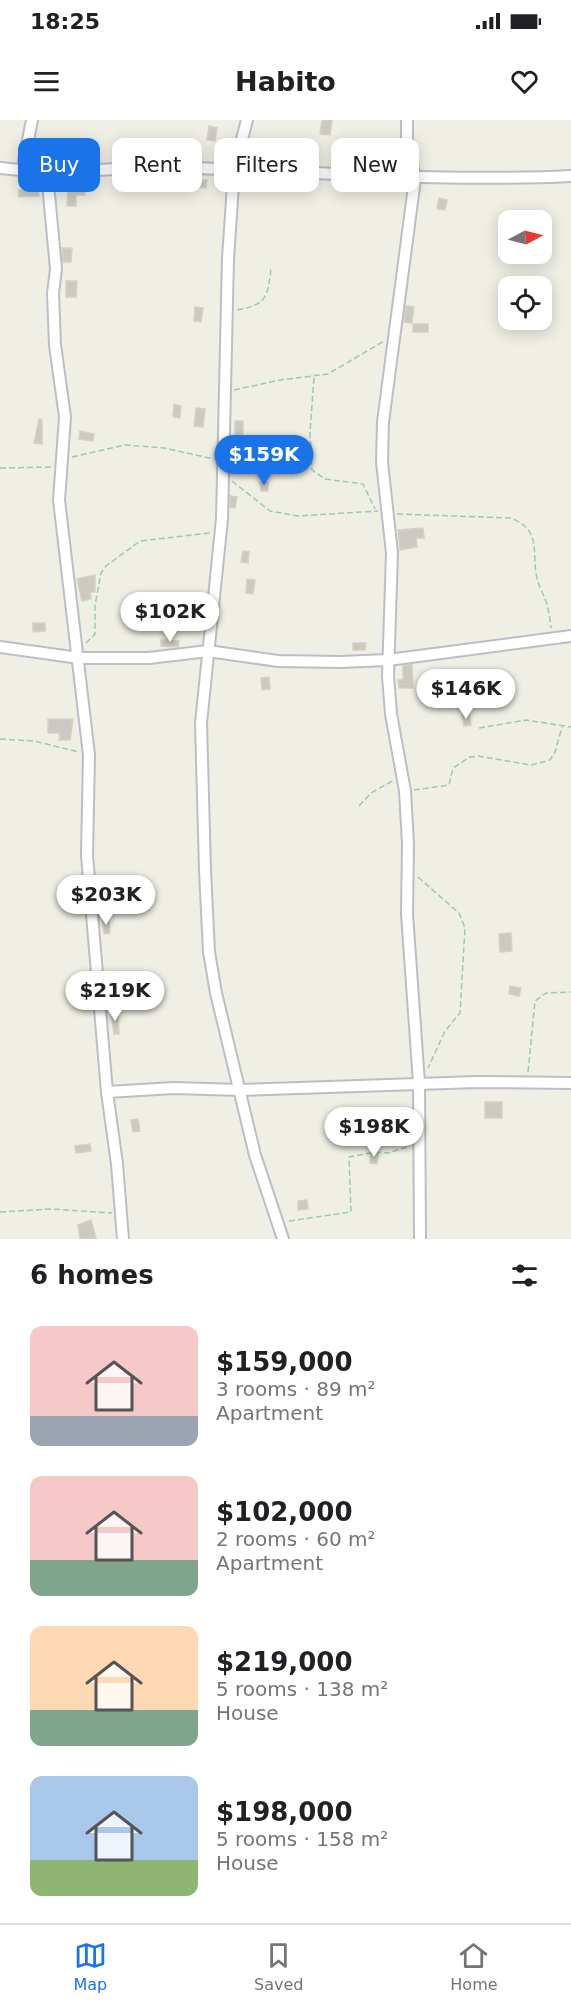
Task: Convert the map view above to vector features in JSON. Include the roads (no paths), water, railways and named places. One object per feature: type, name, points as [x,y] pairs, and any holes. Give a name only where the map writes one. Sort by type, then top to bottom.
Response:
[{"type":"street","points":[[28,138],[32,120]]},
{"type":"street","points":[[242,138],[247,120]]},
{"type":"street","points":[[407,120],[407,138]]},
{"type":"street","points":[[100,169],[136,167],[214,169]]},
{"type":"street","points":[[0,168],[18,170]]},
{"type":"street","points":[[419,179],[571,176]]},
{"type":"street","points":[[49,192],[56,269],[53,293],[55,345],[65,417],[59,500],[79,653],[89,755],[87,855],[107,1092],[123,1239]]},
{"type":"street","points":[[233,192],[228,259],[221,532],[201,723],[209,952],[223,1026],[257,1163],[283,1239]]},
{"type":"street","points":[[413,192],[383,422],[381,511],[392,553],[388,660],[391,714],[405,791],[407,914],[421,1083],[420,1239]]},
{"type":"street","points":[[0,647],[149,658],[208,651],[287,661],[388,660],[571,636]]},
{"type":"street","points":[[107,1092],[174,1088],[240,1090],[421,1083],[527,1081],[571,1083]]}]
